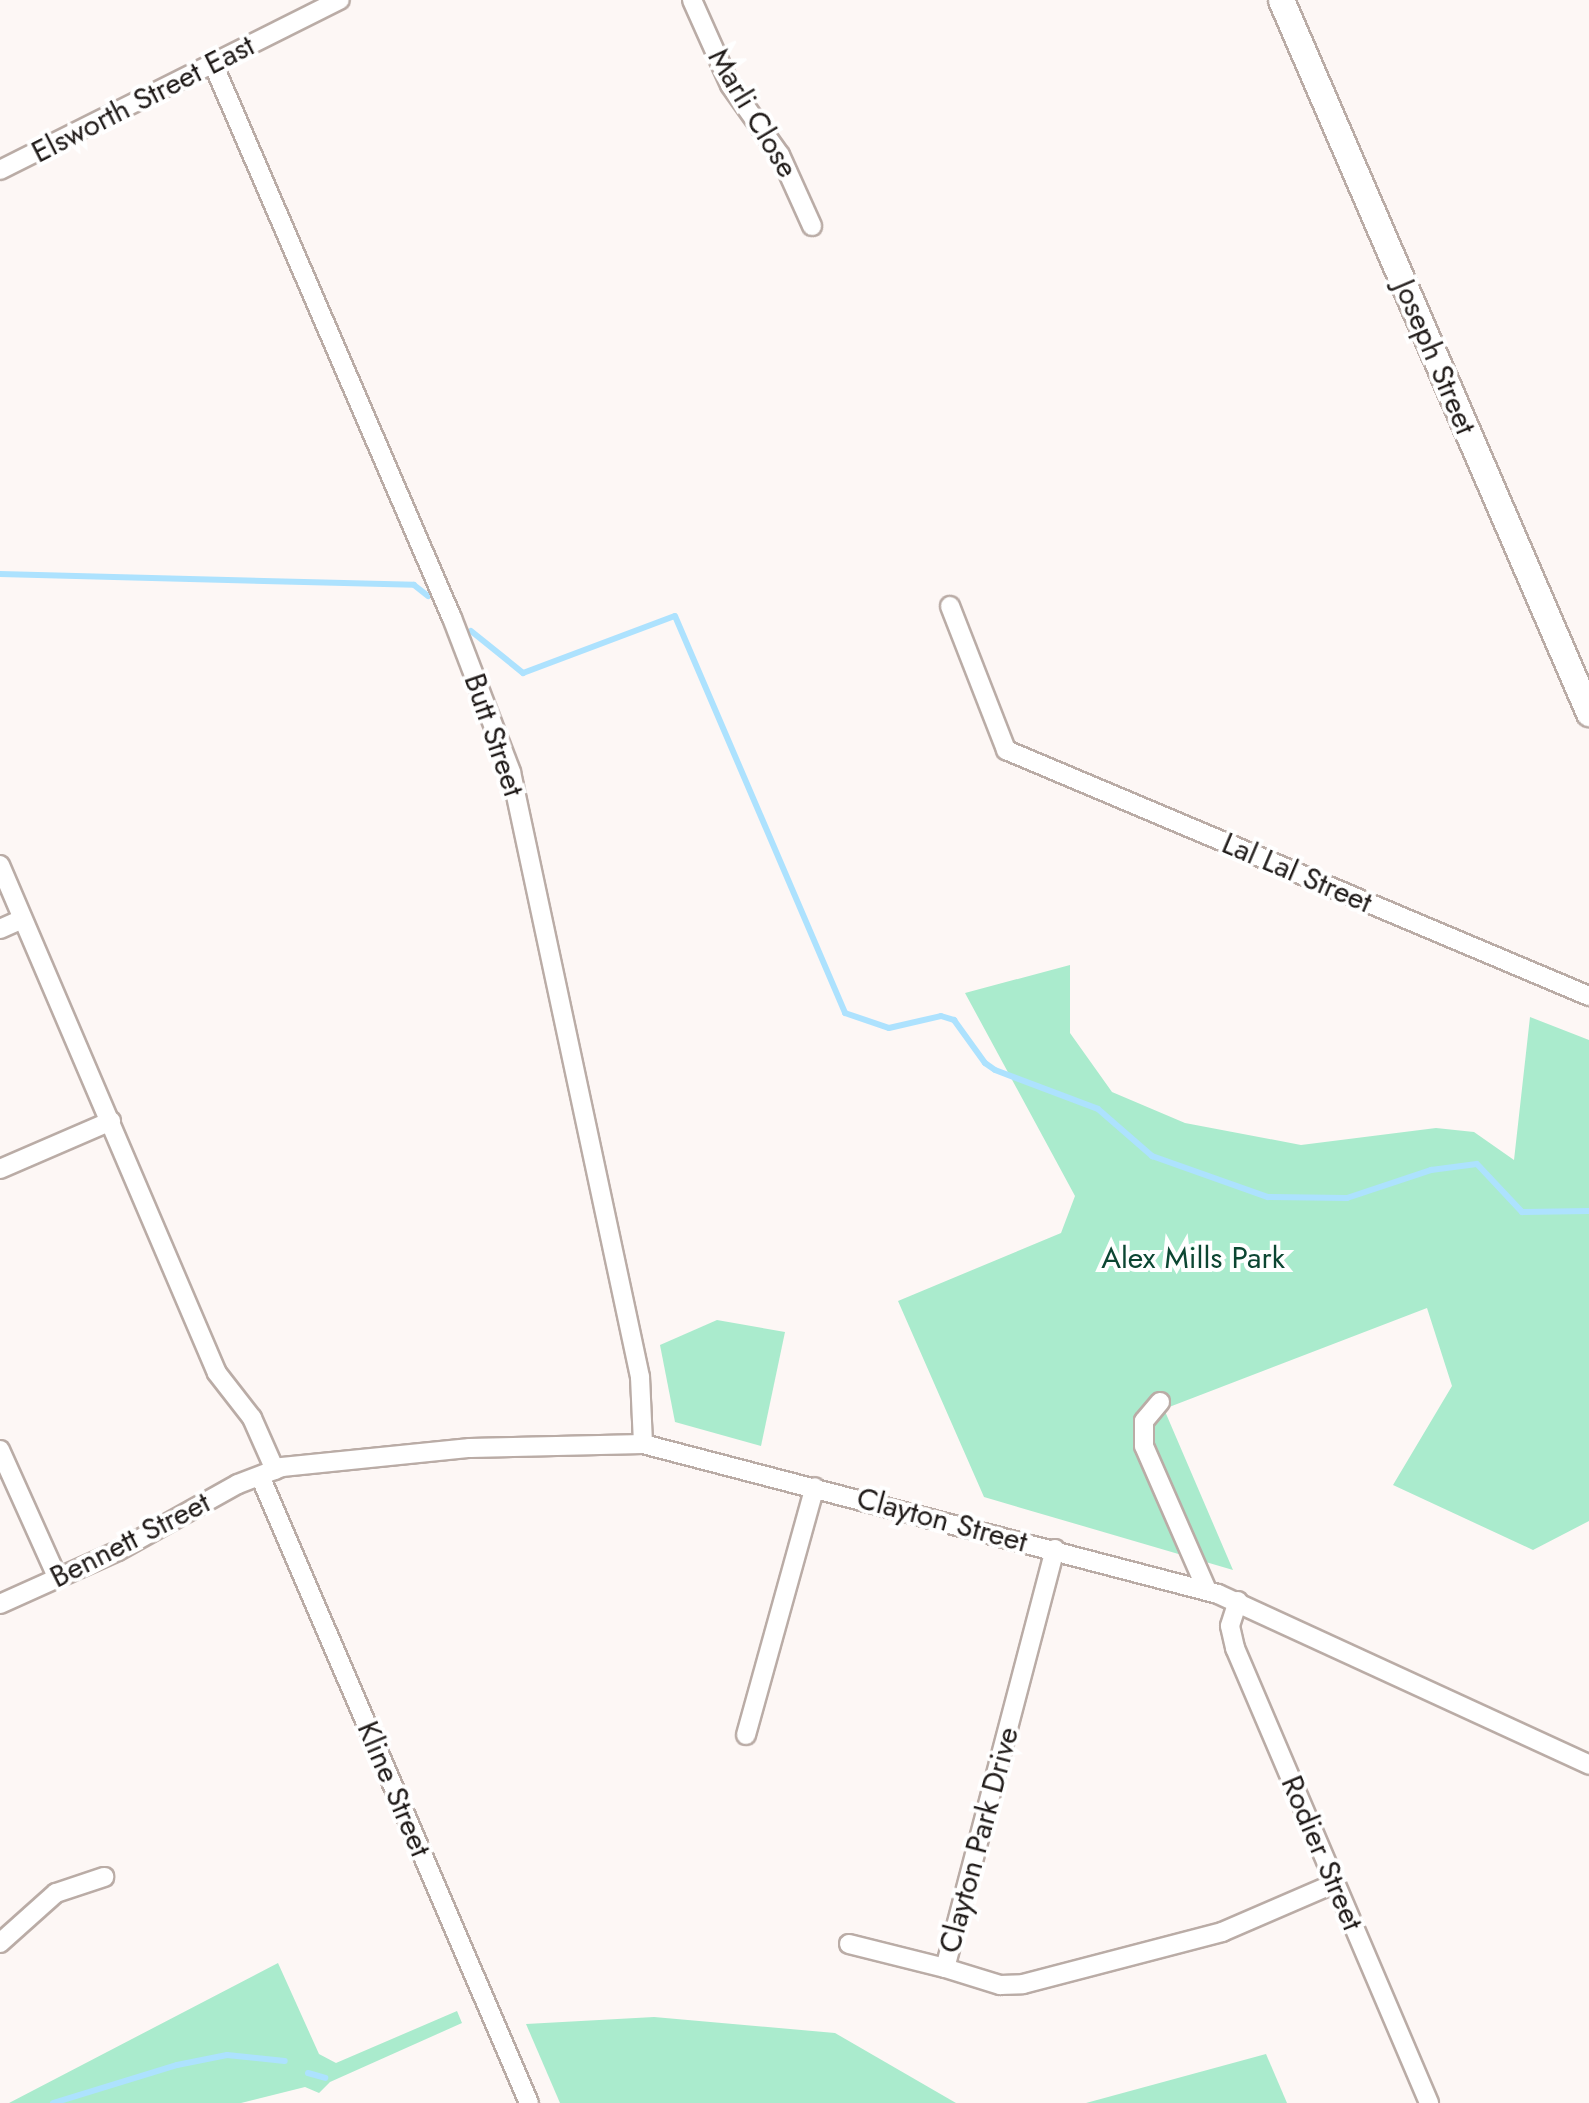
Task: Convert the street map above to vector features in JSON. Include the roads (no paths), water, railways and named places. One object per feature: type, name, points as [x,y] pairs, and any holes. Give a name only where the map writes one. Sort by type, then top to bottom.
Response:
[{"type":"street","name":"Elsworth Street East","points":[[0,170],[340,0]]},
{"type":"street","name":"Marli Close","points":[[692,0],[730,85],[780,155],[812,226]]},
{"type":"street","name":"Joseph Street","points":[[1281,0],[1589,713]]},
{"type":"street","name":"Butt Street","points":[[214,66],[452,618],[511,772],[640,1377],[643,1444]]},
{"type":"street","name":"Lal Lal Street","points":[[950,606],[1006,750],[1589,996]]},
{"type":"street","name":"Kline Street","points":[[0,865],[217,1373],[252,1418],[268,1473],[528,2103]]},
{"type":"street","points":[[0,929],[22,919]]},
{"type":"street","points":[[0,1169],[111,1120]]},
{"type":"street","points":[[1160,1402],[1145,1418],[1144,1446],[1208,1590]]},
{"type":"street","name":"Clayton Street","points":[[268,1473],[326,1460],[470,1448],[643,1444],[1208,1590],[1589,1765]]},
{"type":"street","points":[[0,1450],[58,1579]]},
{"type":"street","name":"Bennett Street","points":[[0,1604],[58,1579],[268,1473]]},
{"type":"street","points":[[746,1735],[814,1487]]},
{"type":"street","name":"Clayton Park Drive","points":[[1054,1549],[946,1968],[1000,1985],[1023,1984],[1222,1932],[1334,1884]]},
{"type":"street","name":"Rodier Street","points":[[1238,1601],[1230,1621],[1233,1643],[1429,2103]]},
{"type":"street","points":[[0,1942],[56,1894],[104,1877]]},
{"type":"street","points":[[849,1944],[946,1968]]},
{"type":"waterway","points":[[0,574],[414,585],[428,596]]},
{"type":"waterway","points":[[471,631],[523,673],[675,616],[845,1013],[889,1028],[941,1016],[954,1020],[985,1063],[995,1070],[1098,1109],[1152,1156],[1268,1197],[1347,1198],[1431,1170],[1477,1164],[1522,1212],[1589,1211]]},
{"type":"waterway","points":[[53,2103],[177,2065],[227,2055],[285,2061]]},
{"type":"waterway","points":[[308,2073],[325,2078]]},
{"type":"park label","name":"Alex Mills Park","points":[[1193,1258]]}]
